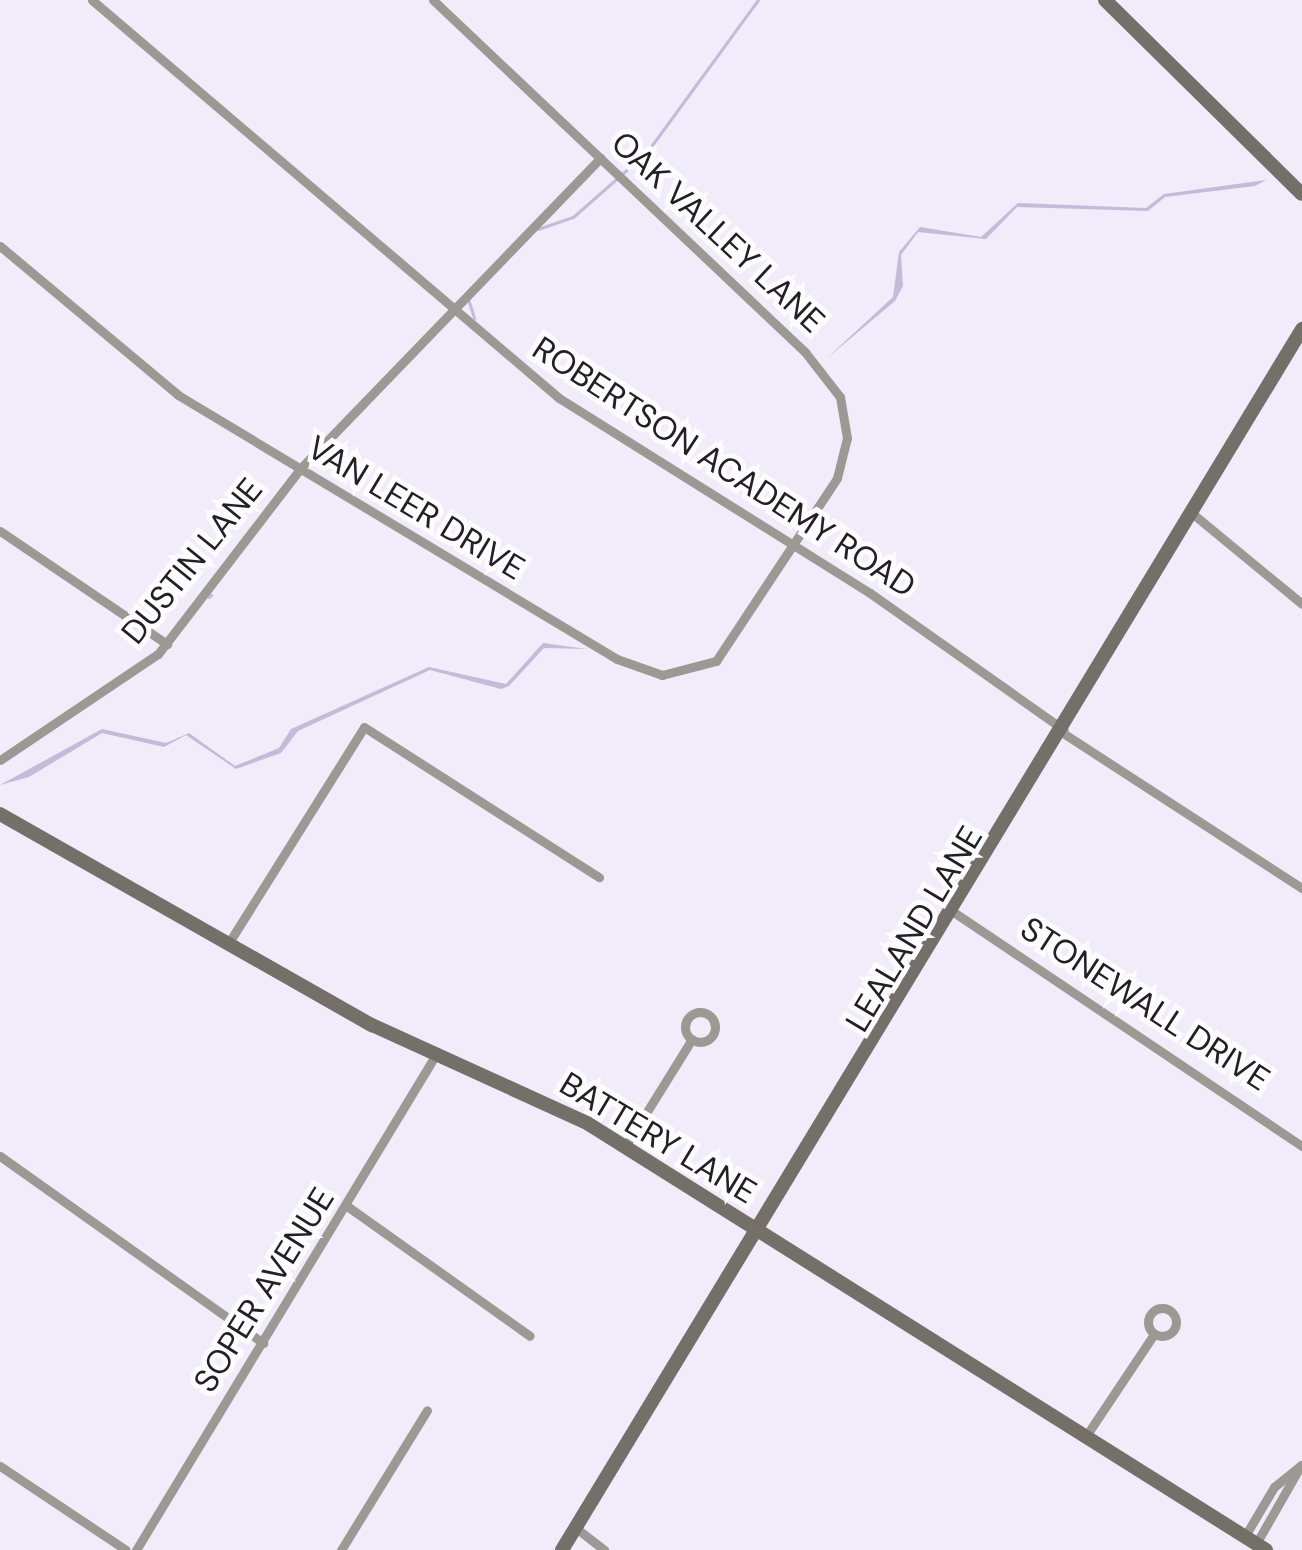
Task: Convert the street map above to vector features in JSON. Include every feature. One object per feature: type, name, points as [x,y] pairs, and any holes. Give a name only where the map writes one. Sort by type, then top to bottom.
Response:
[{"type":"street","name":"ROBERTSON ACADEMY ROAD","points":[[92,0],[559,398],[796,547],[1064,732],[1302,888]]},
{"type":"street","name":"OAK VALLEY LANE","points":[[433,0],[815,361],[840,398],[844,462],[796,547]]},
{"type":"street","points":[[1105,0],[1302,194]]},
{"type":"street","name":"DUSTIN LANE","points":[[0,760],[76,718],[167,644],[299,470],[449,306],[600,158]]},
{"type":"street","name":"VAN LEER DRIVE","points":[[0,246],[138,367],[299,470],[652,674],[694,671],[728,652],[796,547]]},
{"type":"street","name":"LEALAND LANE","points":[[562,1550],[955,913],[1302,329]]},
{"type":"street","points":[[1192,514],[1302,604]]},
{"type":"street","points":[[0,531],[167,644]]},
{"type":"street","points":[[228,944],[364,727],[599,877]]},
{"type":"street","name":"BATTERY LANE","points":[[0,814],[435,1056],[539,1097],[626,1147],[1256,1543]]},
{"type":"street","name":"STONEWALL DRIVE","points":[[955,913],[1302,1146]]},
{"type":"street","points":[[626,1147],[692,1040]]},
{"type":"street","name":"SOPER AVENUE","points":[[136,1550],[435,1056]]},
{"type":"street","points":[[0,1156],[263,1343]]},
{"type":"street","points":[[347,1206],[530,1337]]},
{"type":"street","points":[[1086,1436],[1154,1334]]},
{"type":"street","points":[[341,1550],[427,1410]]},
{"type":"street","points":[[1256,1543],[1274,1487],[1301,1464]]},
{"type":"street","points":[[1256,1543],[1301,1464]]},
{"type":"street","points":[[0,1466],[124,1550]]},
{"type":"street","points":[[576,1528],[604,1550]]},
{"type":"shaded area","points":[[1266,180],[1255,186],[1165,197],[1148,211],[1017,207],[986,239],[918,232],[901,255],[903,286],[895,301],[826,359],[893,297],[899,252],[920,227],[981,237],[1018,203],[1146,208],[1164,194]]},
{"type":"shaded area","points":[[543,643],[587,649],[544,648],[501,689],[430,670],[298,731],[281,753],[236,769],[186,735],[164,747],[102,733],[29,777],[0,785],[102,729],[166,743],[189,733],[235,766],[279,748],[291,729],[429,667],[506,684]]},
{"type":"waterway","points":[[538,229],[573,217],[647,152],[758,0]]},
{"type":"waterway","points":[[468,299],[474,318]]}]
